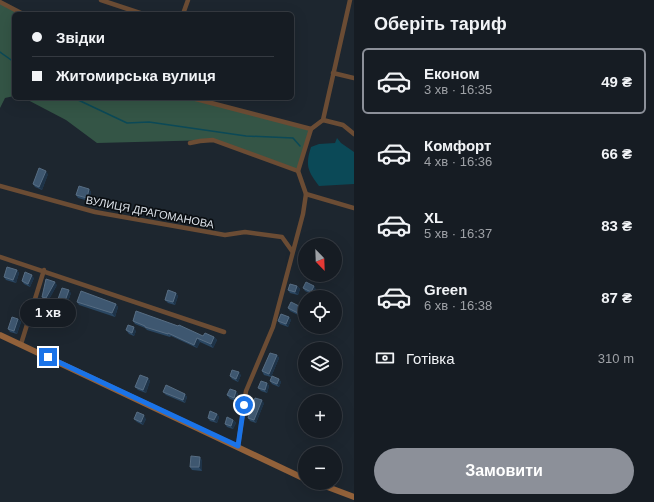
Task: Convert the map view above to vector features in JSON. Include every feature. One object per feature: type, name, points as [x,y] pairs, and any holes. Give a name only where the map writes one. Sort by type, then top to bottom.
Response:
[{"type":"main road","points":[[0,335],[298,476]]},
{"type":"main road","points":[[337,490],[354,496]]},
{"type":"street","points":[[101,0],[137,12]]},
{"type":"street","points":[[184,12],[188,0]]},
{"type":"street","points":[[238,446],[246,392],[273,327],[303,214],[306,194],[298,171],[311,129],[323,120],[350,0]]},
{"type":"street","points":[[0,2],[18,12]]},
{"type":"street","points":[[333,73],[354,78]]},
{"type":"street","points":[[200,100],[311,129]]},
{"type":"street","points":[[323,120],[343,125],[354,134]]},
{"type":"street","points":[[190,143],[213,140],[298,171]]},
{"type":"street","name":"ВУЛИЦЯ ДРАГОМАНОВА","points":[[0,186],[95,212],[225,235],[245,232],[282,237],[292,251]]},
{"type":"street","points":[[306,194],[354,208]]},
{"type":"street","points":[[0,256],[224,332]]},
{"type":"street","points":[[21,344],[44,270]]},
{"type":"green space","points":[[0,2],[19,12],[12,12],[12,96],[5,98],[0,108]]},
{"type":"green space","points":[[28,100],[200,100],[311,129],[298,171],[213,140],[97,143],[66,120]]},
{"type":"water","points":[[337,138],[341,143],[354,152],[354,184],[319,186],[310,172],[308,164],[311,147],[319,144],[335,143]]},
{"type":"building","points":[[39,168],[46,171],[39,187],[33,184]]},
{"type":"building","points":[[79,186],[89,189],[87,198],[76,195]]},
{"type":"building","points":[[7,267],[17,270],[13,280],[4,277]]},
{"type":"building","points":[[25,272],[32,275],[28,284],[22,281]]},
{"type":"building","points":[[46,279],[55,282],[46,298],[42,297]]},
{"type":"building","points":[[306,282],[314,286],[312,290],[303,288]]},
{"type":"building","points":[[290,284],[297,286],[295,292],[288,290]]},
{"type":"building","points":[[62,288],[69,290],[65,301],[58,299]]},
{"type":"building","points":[[168,290],[176,293],[173,302],[165,300]]},
{"type":"building","points":[[81,291],[116,304],[112,313],[77,302]]},
{"type":"building","points":[[291,302],[298,306],[298,313],[288,308]]},
{"type":"building","points":[[136,311],[178,326],[179,325],[203,336],[205,333],[214,337],[211,344],[197,338],[194,345],[168,333],[145,327],[133,321]]},
{"type":"building","points":[[281,314],[289,317],[286,324],[278,321]]},
{"type":"building","points":[[12,317],[18,319],[14,331],[8,329]]},
{"type":"building","points":[[128,325],[134,327],[132,333],[126,330]]},
{"type":"building","points":[[270,353],[277,355],[269,374],[262,371]]},
{"type":"building","points":[[232,370],[239,372],[236,379],[230,376]]},
{"type":"building","points":[[140,375],[148,378],[143,390],[135,387]]},
{"type":"building","points":[[272,376],[279,379],[277,384],[270,381]]},
{"type":"building","points":[[261,381],[267,383],[265,390],[258,388]]},
{"type":"building","points":[[166,385],[185,394],[183,400],[163,392]]},
{"type":"building","points":[[230,389],[236,391],[234,398],[227,395]]},
{"type":"building","points":[[255,398],[262,400],[254,420],[248,418]]},
{"type":"building","points":[[210,411],[217,414],[214,420],[208,418]]},
{"type":"building","points":[[137,412],[144,415],[141,422],[134,419]]},
{"type":"building","points":[[227,417],[233,420],[231,426],[225,424]]},
{"type":"building","points":[[191,456],[200,457],[199,467],[190,467]]},
{"type":"waterway","points":[[0,52],[12,61]]},
{"type":"waterway","points":[[78,100],[127,123],[149,122],[246,136],[293,138],[300,146]]},
{"type":"route","points":[[48,357],[238,446],[244,405]]}]
